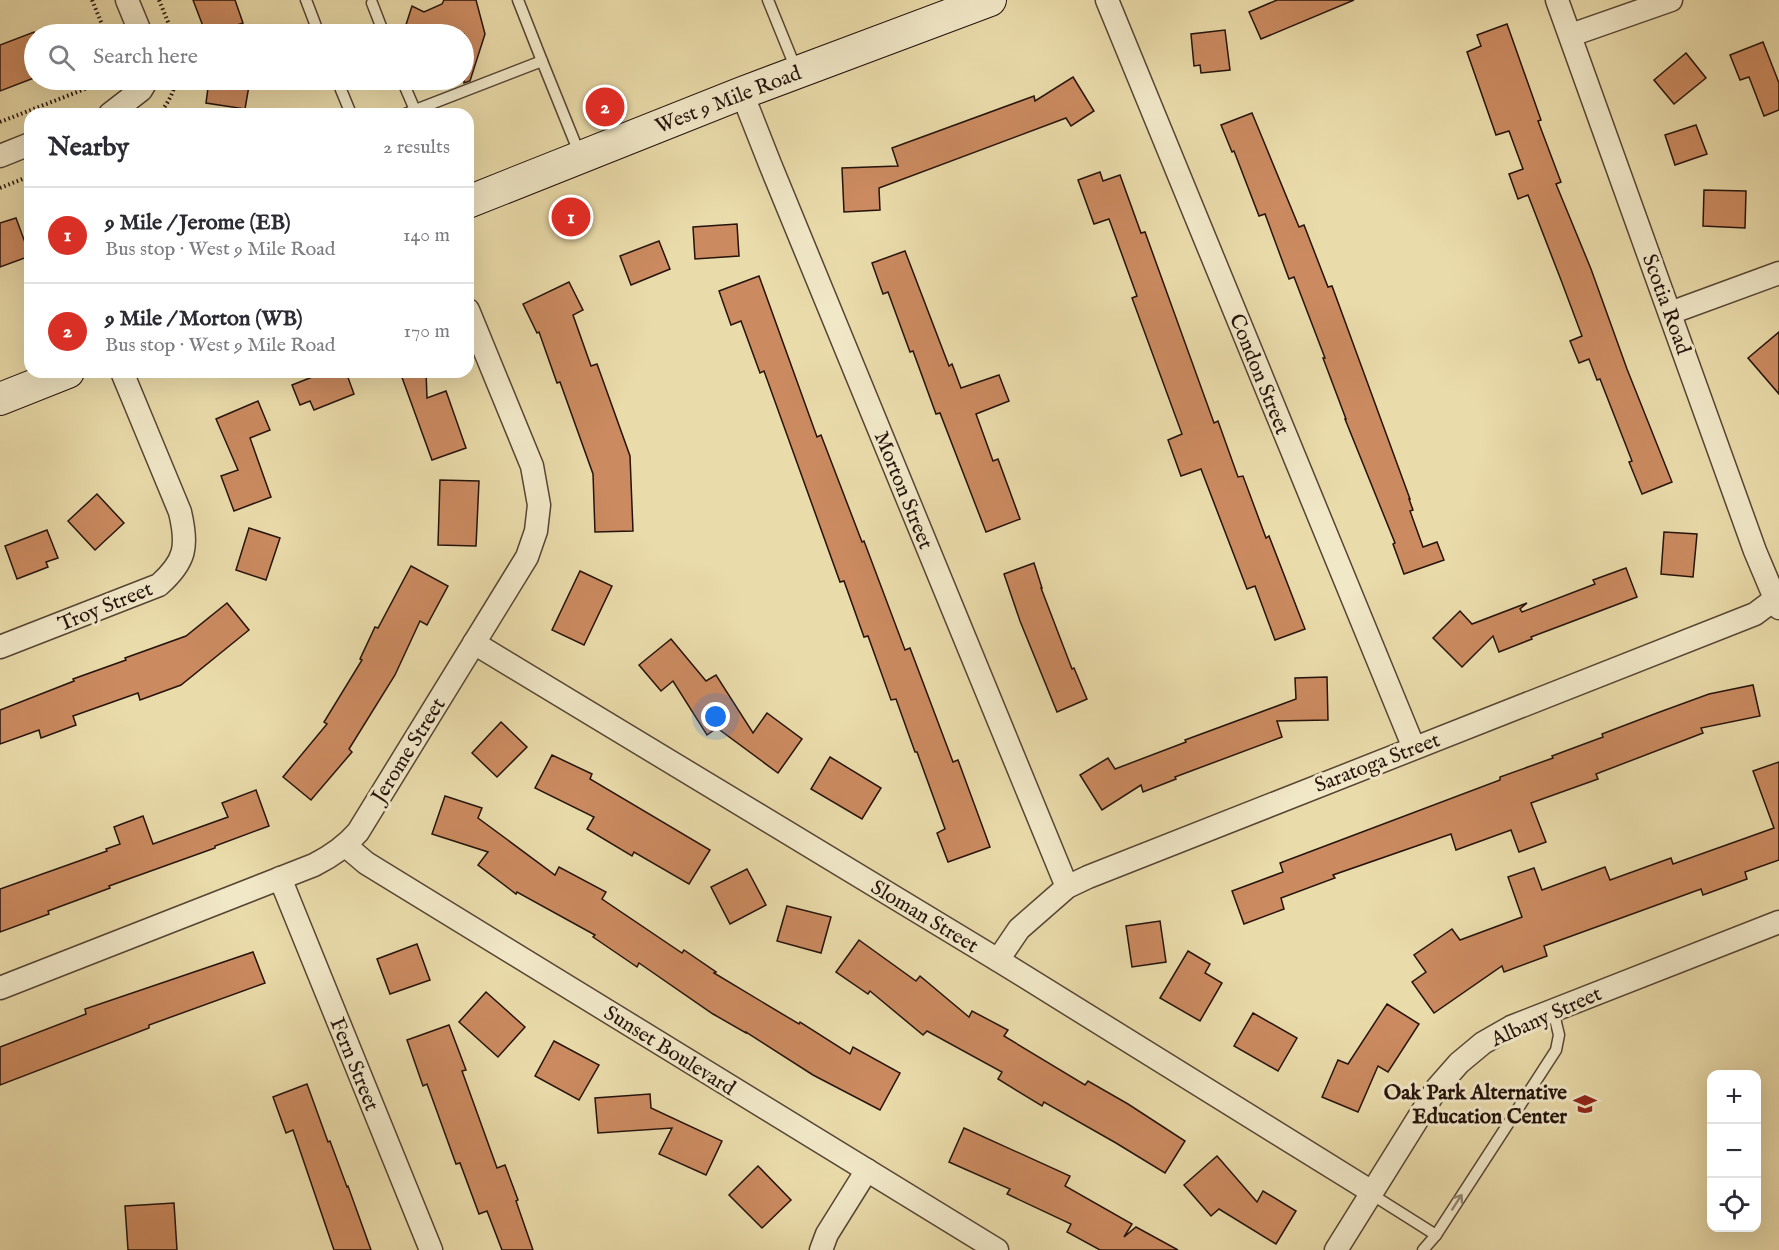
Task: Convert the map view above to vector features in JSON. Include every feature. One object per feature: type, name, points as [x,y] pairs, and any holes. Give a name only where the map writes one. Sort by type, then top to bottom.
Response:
[{"type":"main road","name":"West 9 Mile Road","points":[[474,200],[742,93],[990,0]]},
{"type":"main road","points":[[0,399],[53,378]]},
{"type":"street","points":[[127,0],[137,24]]},
{"type":"street","name":"Condon Street","points":[[1107,0],[1414,748]]},
{"type":"street","name":"Scotia Road","points":[[1557,0],[1755,551],[1778,601]]},
{"type":"street","points":[[1571,35],[1671,0]]},
{"type":"street","points":[[118,108],[141,90]]},
{"type":"street","name":"Morton Street","points":[[742,93],[1067,887]]},
{"type":"street","points":[[0,156],[24,146]]},
{"type":"street","points":[[1670,313],[1779,273]]},
{"type":"street","name":"Jerome Street","points":[[0,988],[323,861],[346,846],[358,832],[527,557],[536,531],[539,505],[532,466],[474,325]]},
{"type":"street","name":"Troy Street","points":[[0,647],[159,585],[172,574],[182,558],[185,533],[180,512],[124,378]]},
{"type":"street","name":"Saratoga Street","points":[[998,960],[1019,929],[1067,887],[1103,870],[1755,614],[1778,601]]},
{"type":"street","name":"Sloman Street","points":[[474,643],[998,960],[1372,1193]]},
{"type":"street","name":"Sunset Boulevard","points":[[346,846],[366,863],[997,1250]]},
{"type":"street","name":"Fern Street","points":[[280,878],[431,1250]]},
{"type":"street","name":"Albany Street","points":[[1336,1250],[1437,1088],[1459,1063],[1483,1043],[1511,1027],[1779,922]]},
{"type":"street","points":[[821,1250],[826,1234],[867,1170]]},
{"type":"lane","points":[[306,0],[315,24]]},
{"type":"lane","points":[[518,0],[581,158]]},
{"type":"lane","points":[[768,0],[797,72]]},
{"type":"lane","points":[[372,3],[380,24]]},
{"type":"lane","points":[[474,87],[542,60]]},
{"type":"lane","points":[[342,90],[349,108]]},
{"type":"lane","points":[[404,90],[409,108]]},
{"type":"lane","points":[[420,108],[466,90]]},
{"type":"lane","points":[[1423,1250],[1436,1235],[1556,1050],[1559,1035],[1553,1010]]},
{"type":"lane","points":[[1372,1193],[1436,1235]]},
{"type":"path","points":[[92,0],[102,24]]},
{"type":"path","points":[[159,0],[169,24]]},
{"type":"path","points":[[36,108],[82,90]]},
{"type":"path","points":[[164,108],[173,90]]},
{"type":"path","points":[[0,122],[24,113]]},
{"type":"path","points":[[0,188],[24,178]]},
{"type":"building","points":[[193,0],[235,0],[243,23],[240,24],[202,24]]},
{"type":"building","points":[[444,0],[476,0],[485,34],[474,68],[474,24],[406,24],[412,6],[424,12],[442,4]]},
{"type":"building","points":[[1277,0],[1354,0],[1261,39],[1249,12]]},
{"type":"building","points":[[1507,24],[1541,120],[1538,121],[1561,182],[1556,184],[1672,482],[1642,494],[1629,462],[1632,461],[1600,379],[1597,380],[1589,359],[1579,363],[1570,341],[1582,336],[1528,195],[1518,199],[1509,174],[1523,169],[1509,131],[1496,135],[1467,52],[1481,46],[1477,35]]},
{"type":"building","points":[[1225,30],[1230,70],[1201,73],[1200,65],[1194,66],[1191,34]]},
{"type":"building","points":[[24,36],[24,82],[0,91],[0,45]]},
{"type":"building","points":[[1763,42],[1779,83],[1779,110],[1764,116],[1749,77],[1740,80],[1730,55]]},
{"type":"building","points":[[1686,53],[1706,78],[1674,104],[1654,80]]},
{"type":"building","points":[[1073,77],[1094,111],[1071,126],[1066,118],[879,188],[880,210],[844,212],[842,168],[898,166],[892,148],[1034,96],[1035,101]]},
{"type":"building","points":[[208,90],[248,90],[245,108],[206,103]]},
{"type":"building","points":[[1252,113],[1299,227],[1304,225],[1328,287],[1332,286],[1410,499],[1413,510],[1410,511],[1423,547],[1437,542],[1444,560],[1404,574],[1393,544],[1395,543],[1345,419],[1294,277],[1289,279],[1265,214],[1259,216],[1234,151],[1232,152],[1221,125]]},
{"type":"building","points":[[1696,125],[1707,154],[1675,165],[1665,135]]},
{"type":"building","points":[[1100,172],[1103,181],[1120,175],[1141,233],[1145,232],[1214,423],[1218,421],[1238,477],[1243,476],[1266,538],[1269,536],[1305,629],[1275,640],[1255,586],[1247,589],[1201,469],[1181,476],[1168,440],[1182,434],[1132,298],[1137,296],[1109,219],[1094,224],[1078,180]]},
{"type":"building","points":[[1704,190],[1746,191],[1745,228],[1703,226]]},
{"type":"building","points":[[16,218],[24,240],[24,258],[0,267],[0,223]]},
{"type":"building","points":[[737,224],[739,256],[695,259],[693,227]]},
{"type":"building","points":[[659,241],[670,269],[631,285],[620,256]]},
{"type":"building","points":[[905,251],[949,366],[952,364],[961,388],[999,375],[1009,401],[976,414],[993,461],[998,459],[1020,519],[986,532],[940,413],[936,414],[888,292],[883,294],[872,263]]},
{"type":"building","points":[[759,276],[817,437],[821,435],[905,650],[910,648],[953,762],[958,760],[990,847],[948,862],[937,833],[945,829],[896,699],[891,700],[868,636],[864,637],[844,581],[840,582],[764,371],[760,373],[741,321],[731,325],[719,291]]},
{"type":"building","points":[[569,282],[583,310],[573,315],[591,366],[597,364],[630,456],[633,531],[595,532],[593,474],[560,382],[557,383],[539,332],[537,333],[523,304]]},
{"type":"building","points":[[1779,332],[1779,394],[1748,358]]},
{"type":"building","points":[[310,378],[348,378],[354,394],[314,410],[310,401],[300,405],[292,385]]},
{"type":"building","points":[[402,378],[426,378],[427,398],[446,391],[466,448],[432,460]]},
{"type":"building","points":[[258,401],[270,430],[250,438],[271,497],[234,511],[221,476],[238,470],[216,419]]},
{"type":"building","points":[[440,480],[479,481],[476,546],[438,545]]},
{"type":"building","points":[[97,494],[124,523],[95,550],[68,521]]},
{"type":"building","points":[[249,528],[280,538],[266,580],[236,570]]},
{"type":"building","points":[[47,530],[58,558],[46,562],[48,567],[17,579],[5,546]]},
{"type":"building","points":[[1664,532],[1697,534],[1693,577],[1661,574]]},
{"type":"building","points":[[1034,563],[1041,588],[1072,669],[1074,668],[1087,699],[1057,712],[1020,621],[1004,574]]},
{"type":"building","points":[[411,566],[448,586],[427,625],[420,621],[395,675],[349,749],[352,752],[311,800],[283,777],[327,724],[324,722],[362,660],[360,659],[375,627],[378,628]]},
{"type":"building","points":[[1626,568],[1637,597],[1531,637],[1532,639],[1499,652],[1493,636],[1462,667],[1433,638],[1460,611],[1472,624],[1527,603],[1520,609],[1522,612],[1595,584],[1593,580]]},
{"type":"building","points":[[580,571],[612,586],[584,645],[552,630]]},
{"type":"building","points":[[227,603],[249,630],[181,685],[140,700],[138,693],[73,716],[76,725],[41,738],[39,730],[0,744],[0,710],[74,681],[73,679],[126,660],[125,658],[186,636]]},
{"type":"building","points":[[671,639],[706,681],[716,675],[753,733],[767,713],[802,739],[778,773],[717,728],[707,735],[673,681],[661,691],[639,665]]},
{"type":"building","points":[[1327,677],[1328,720],[1277,721],[1282,737],[1175,777],[1176,779],[1143,792],[1141,785],[1102,810],[1080,775],[1108,758],[1115,769],[1296,699],[1295,678]]},
{"type":"building","points":[[1753,685],[1760,716],[1701,728],[1703,733],[1596,774],[1598,779],[1531,803],[1546,842],[1519,852],[1511,830],[1456,850],[1451,834],[1333,875],[1335,878],[1281,898],[1284,909],[1244,924],[1232,891],[1283,872],[1280,863],[1500,780],[1500,777],[1553,758],[1552,756],[1603,737],[1602,734],[1657,713],[1709,694]]},
{"type":"building","points":[[501,722],[527,747],[497,777],[472,753]]},
{"type":"building","points":[[552,755],[592,774],[590,779],[710,850],[689,884],[634,852],[632,856],[587,829],[594,817],[535,788]]},
{"type":"building","points":[[830,757],[881,788],[862,819],[811,789]]},
{"type":"building","points":[[1779,762],[1779,860],[1745,872],[1747,879],[1703,895],[1701,889],[1544,946],[1547,956],[1504,972],[1502,966],[1434,1013],[1412,982],[1426,972],[1414,955],[1452,929],[1460,940],[1522,917],[1508,877],[1534,868],[1542,890],[1605,867],[1610,880],[1671,858],[1673,864],[1774,828],[1753,771]]},
{"type":"building","points":[[256,790],[269,826],[109,886],[110,888],[48,911],[49,914],[0,932],[0,889],[107,851],[106,849],[120,844],[114,827],[143,816],[153,844],[228,817],[222,803]]},
{"type":"building","points":[[445,796],[482,808],[478,818],[555,875],[559,867],[606,892],[602,899],[682,953],[684,950],[716,972],[714,973],[799,1024],[800,1022],[850,1054],[853,1047],[900,1073],[880,1110],[813,1075],[746,1032],[713,1014],[639,963],[637,967],[593,937],[595,935],[517,892],[516,894],[478,865],[488,852],[432,834]]},
{"type":"building","points":[[747,869],[766,905],[730,924],[711,887]]},
{"type":"building","points":[[787,906],[831,917],[821,953],[777,941]]},
{"type":"building","points":[[1160,921],[1166,962],[1132,967],[1126,926]]},
{"type":"building","points":[[859,940],[916,981],[920,976],[969,1017],[972,1011],[1008,1030],[1004,1036],[1085,1085],[1088,1081],[1128,1104],[1185,1141],[1165,1173],[1044,1102],[1042,1106],[998,1079],[1002,1072],[927,1031],[923,1035],[870,991],[868,994],[836,972]]},
{"type":"building","points":[[417,944],[430,980],[390,994],[377,959]]},
{"type":"building","points":[[1188,951],[1210,964],[1205,973],[1222,983],[1200,1021],[1160,998]]},
{"type":"building","points":[[253,952],[265,983],[149,1025],[149,1028],[0,1085],[0,1047],[86,1014],[85,1009]]},
{"type":"building","points":[[486,992],[525,1027],[498,1057],[459,1022]]},
{"type":"building","points":[[1387,1004],[1419,1024],[1388,1072],[1378,1066],[1358,1112],[1322,1097],[1338,1060],[1348,1064]]},
{"type":"building","points":[[1253,1013],[1297,1038],[1278,1071],[1234,1046]]},
{"type":"building","points":[[449,1025],[466,1070],[462,1071],[497,1168],[505,1165],[533,1250],[502,1250],[487,1211],[479,1214],[460,1163],[456,1164],[427,1084],[423,1086],[407,1040]]},
{"type":"building","points":[[554,1041],[599,1065],[579,1100],[535,1076]]},
{"type":"building","points":[[307,1084],[371,1250],[334,1250],[293,1130],[286,1133],[273,1097]]},
{"type":"building","points":[[650,1094],[651,1108],[722,1141],[706,1175],[659,1154],[672,1128],[598,1133],[595,1098]]},
{"type":"building","points":[[964,1128],[1070,1176],[1065,1186],[1132,1224],[1124,1237],[1136,1227],[1178,1250],[1100,1250],[1067,1232],[1071,1224],[1007,1194],[1010,1189],[949,1162]]},
{"type":"building","points":[[1217,1156],[1257,1202],[1263,1191],[1296,1211],[1276,1244],[1219,1209],[1211,1216],[1184,1185]]},
{"type":"building","points":[[758,1166],[791,1200],[762,1228],[729,1195]]},
{"type":"building","points":[[174,1203],[177,1250],[128,1250],[125,1206]]},
{"type":"place","name":"9 Mile / Morton (WB)","points":[[605,107]]},
{"type":"place","name":"9 Mile / Jerome (EB)","points":[[571,217]]},
{"type":"place","name":"Oak Park Alternative Education Center","points":[[1585,1104]]}]
